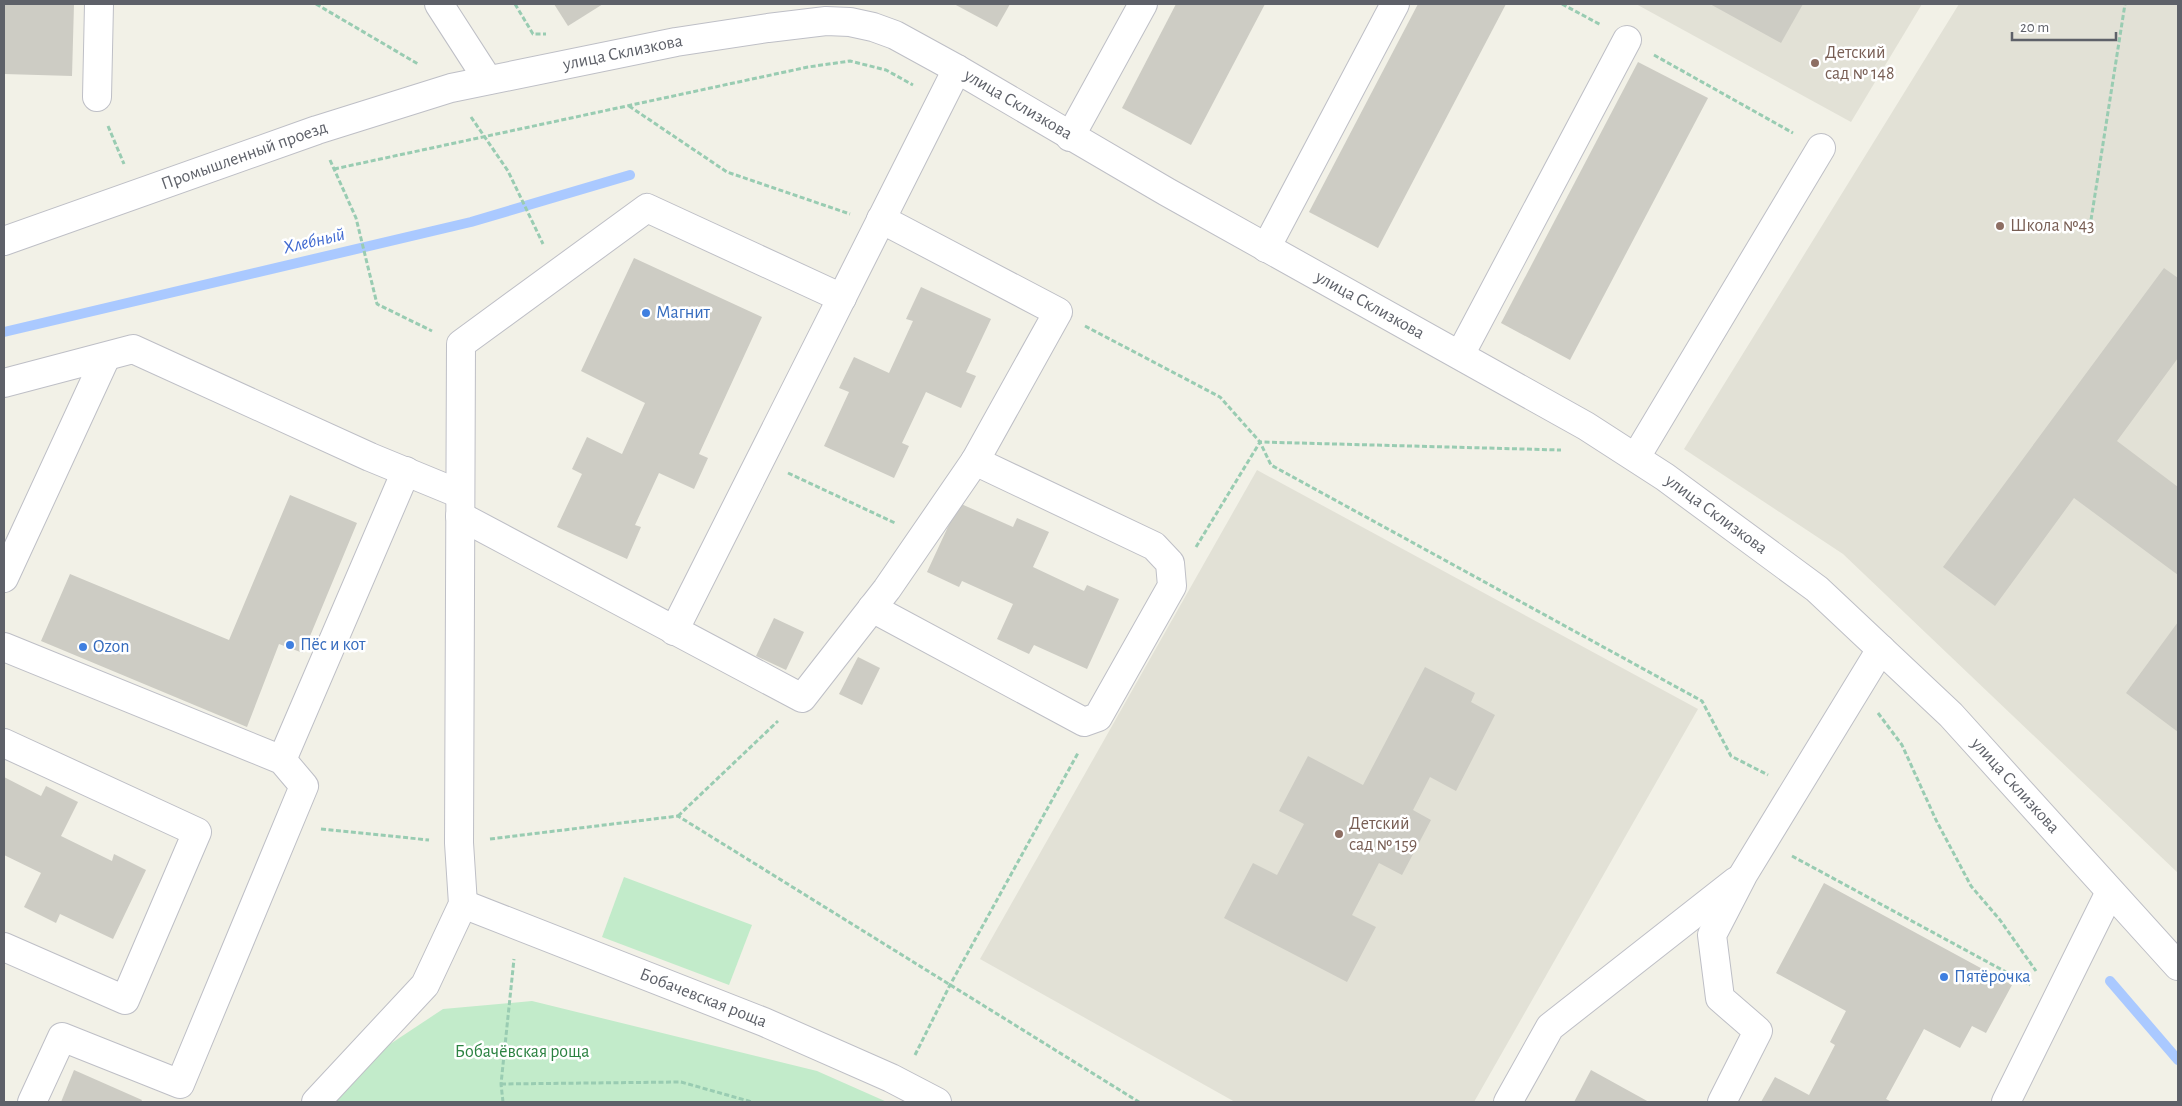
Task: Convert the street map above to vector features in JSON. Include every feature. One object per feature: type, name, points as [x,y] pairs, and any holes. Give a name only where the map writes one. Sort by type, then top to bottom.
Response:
[{"type":"street","points":[[97,97],[99,4]]},
{"type":"street","points":[[1070,137],[1143,4]]},
{"type":"street","points":[[1266,248],[1395,4]]},
{"type":"street","points":[[446,6],[488,80]]},
{"type":"street","name":"улица Склизкова","points":[[488,80],[676,42],[867,14],[895,35],[957,69],[1070,137],[1586,426],[1636,457],[1817,589],[1881,649],[1951,715],[2178,966]]},
{"type":"street","points":[[1460,355],[1627,40]]},
{"type":"street","points":[[674,630],[957,69]]},
{"type":"street","name":"Промышленный проезд","points":[[4,241],[317,130],[451,88],[488,80]]},
{"type":"street","points":[[1636,457],[1821,148]]},
{"type":"street","points":[[316,1102],[425,985],[463,904],[459,843],[461,344],[647,208],[842,298]]},
{"type":"street","points":[[4,383],[133,349],[406,471],[460,505],[674,630],[802,698],[872,608],[975,462],[1058,312],[880,221]]},
{"type":"street","points":[[4,578],[106,356]]},
{"type":"street","points":[[872,608],[1084,722],[1098,717],[1172,586],[1170,563],[1154,546],[975,462]]},
{"type":"street","points":[[282,760],[406,471]]},
{"type":"street","points":[[4,648],[282,760],[304,786],[180,1084],[62,1037],[32,1102]]},
{"type":"street","points":[[1722,1102],[1758,1031],[1720,998],[1712,935],[1743,875],[1881,649]]},
{"type":"street","points":[[4,743],[197,832],[125,1000],[4,947]]},
{"type":"street","points":[[1508,1102],[1550,1027],[1743,875]]},
{"type":"street","points":[[2006,1102],[2110,892]]},
{"type":"street","name":"Бобачевская роща","points":[[463,904],[764,1022],[901,1083],[937,1102]]},
{"type":"path","points":[[316,4],[430,72],[451,88],[508,171],[534,226]]},
{"type":"path","points":[[515,4],[533,34]]},
{"type":"path","points":[[1562,4],[1821,148]]},
{"type":"path","points":[[2091,220],[2125,4]]},
{"type":"path","points":[[334,169],[808,67],[850,61],[886,70],[941,100]]},
{"type":"path","points":[[97,97],[136,194]]},
{"type":"path","points":[[628,106],[727,172],[880,221]]},
{"type":"path","points":[[317,130],[356,218],[377,304],[461,344]]},
{"type":"path","points":[[1058,312],[1220,397],[1260,442],[1271,465],[1702,701],[1731,756],[1796,789]]},
{"type":"path","points":[[1260,442],[1566,450],[1557,445]]},
{"type":"path","points":[[1172,586],[1260,442]]},
{"type":"path","points":[[760,460],[924,536]]},
{"type":"path","points":[[1858,687],[1902,745],[1936,820],[1971,886],[2000,920],[2057,1000]]},
{"type":"path","points":[[288,826],[459,843],[678,816],[802,698]]},
{"type":"path","points":[[901,1083],[950,985],[1098,717]]},
{"type":"path","points":[[678,816],[1139,1102]]},
{"type":"path","points":[[1764,841],[2057,1000]]},
{"type":"path","points":[[503,1102],[501,1084],[517,926]]},
{"type":"path","points":[[501,1084],[682,1082],[752,1102]]},
{"type":"shaded area","name":"Детский сад № 148","points":[[1636,4],[1922,4],[1851,122]]},
{"type":"shaded area","name":"Школа №43","points":[[1959,4],[2178,4],[2178,873],[1843,554],[1684,449]]},
{"type":"shaded area","name":"Детский сад № 159","points":[[1257,470],[1698,709],[1474,1102],[1235,1102],[980,959]]},
{"type":"green space","points":[[624,877],[752,925],[729,985],[602,937]]},
{"type":"green space","name":"Бобачёвская роща","points":[[532,1001],[817,1071],[887,1102],[337,1102],[351,1070],[443,1009]]},
{"type":"building","points":[[4,4],[74,4],[72,76],[4,74]]},
{"type":"building","points":[[554,4],[603,4],[568,26]]},
{"type":"building","points":[[954,4],[1010,4],[997,27]]},
{"type":"building","points":[[1176,4],[1265,4],[1191,145],[1122,108]]},
{"type":"building","points":[[1418,4],[1506,4],[1378,248],[1309,212]]},
{"type":"building","points":[[1710,4],[1803,4],[1781,43]]},
{"type":"building","points":[[1638,62],[1708,98],[1570,360],[1501,323]]},
{"type":"building","points":[[634,258],[762,317],[699,454],[708,458],[694,489],[659,473],[635,525],[641,527],[627,559],[557,527],[582,474],[572,469],[587,437],[622,454],[645,403],[581,371]]},
{"type":"building","points":[[2164,268],[2178,278],[2178,358],[2117,441],[2178,487],[2178,575],[2074,498],[1995,606],[1943,567]]},
{"type":"building","points":[[921,287],[991,319],[966,372],[976,376],[961,408],[926,392],[902,443],[909,446],[894,478],[824,446],[849,392],[839,388],[854,357],[889,373],[913,321],[906,319]]},
{"type":"building","points":[[290,495],[357,523],[303,653],[279,644],[247,727],[41,641],[70,574],[229,640]]},
{"type":"building","points":[[959,503],[1013,527],[1017,518],[1049,532],[1033,567],[1084,591],[1087,585],[1119,599],[1087,669],[1034,645],[1029,654],[997,639],[1013,604],[962,581],[959,587],[927,572]]},
{"type":"building","points":[[774,618],[804,632],[786,670],[756,656]]},
{"type":"building","points":[[2178,622],[2178,732],[2126,693]]},
{"type":"building","points":[[858,657],[880,668],[862,705],[839,694]]},
{"type":"building","points":[[1425,667],[1475,693],[1471,702],[1495,715],[1456,791],[1430,777],[1413,810],[1431,820],[1402,875],[1379,863],[1352,915],[1376,927],[1347,982],[1224,918],[1253,863],[1277,875],[1304,824],[1279,811],[1308,756],[1363,785]]},
{"type":"building","points":[[4,777],[41,796],[46,786],[78,802],[61,836],[112,861],[114,854],[146,870],[113,939],[60,914],[56,923],[24,907],[41,873],[4,855]]},
{"type":"building","points":[[1824,883],[2012,985],[1986,1033],[1972,1026],[1960,1048],[1924,1029],[1886,1099],[1892,1102],[1761,1102],[1775,1077],[1809,1095],[1835,1045],[1830,1042],[1846,1011],[1776,973]]},
{"type":"building","points":[[74,1070],[142,1100],[141,1102],[61,1102]]},
{"type":"building","points":[[1591,1070],[1649,1102],[1574,1102]]},
{"type":"waterway","name":"Хлебный","points":[[4,332],[471,222],[630,175]]},
{"type":"waterway","name":"Хлебный","points":[[2110,981],[2178,1060]]},
{"type":"place","name":"Детский сад № 148","points":[[1815,63]]},
{"type":"place","name":"Школа №43","points":[[2000,226]]},
{"type":"place","name":"Магнит","points":[[646,313]]},
{"type":"place","name":"Пёс и кот","points":[[290,645]]},
{"type":"place","name":"Ozon","points":[[83,647]]},
{"type":"place","name":"Детский сад № 159","points":[[1339,834]]},
{"type":"place","name":"Пятёрочка","points":[[1944,977]]}]
